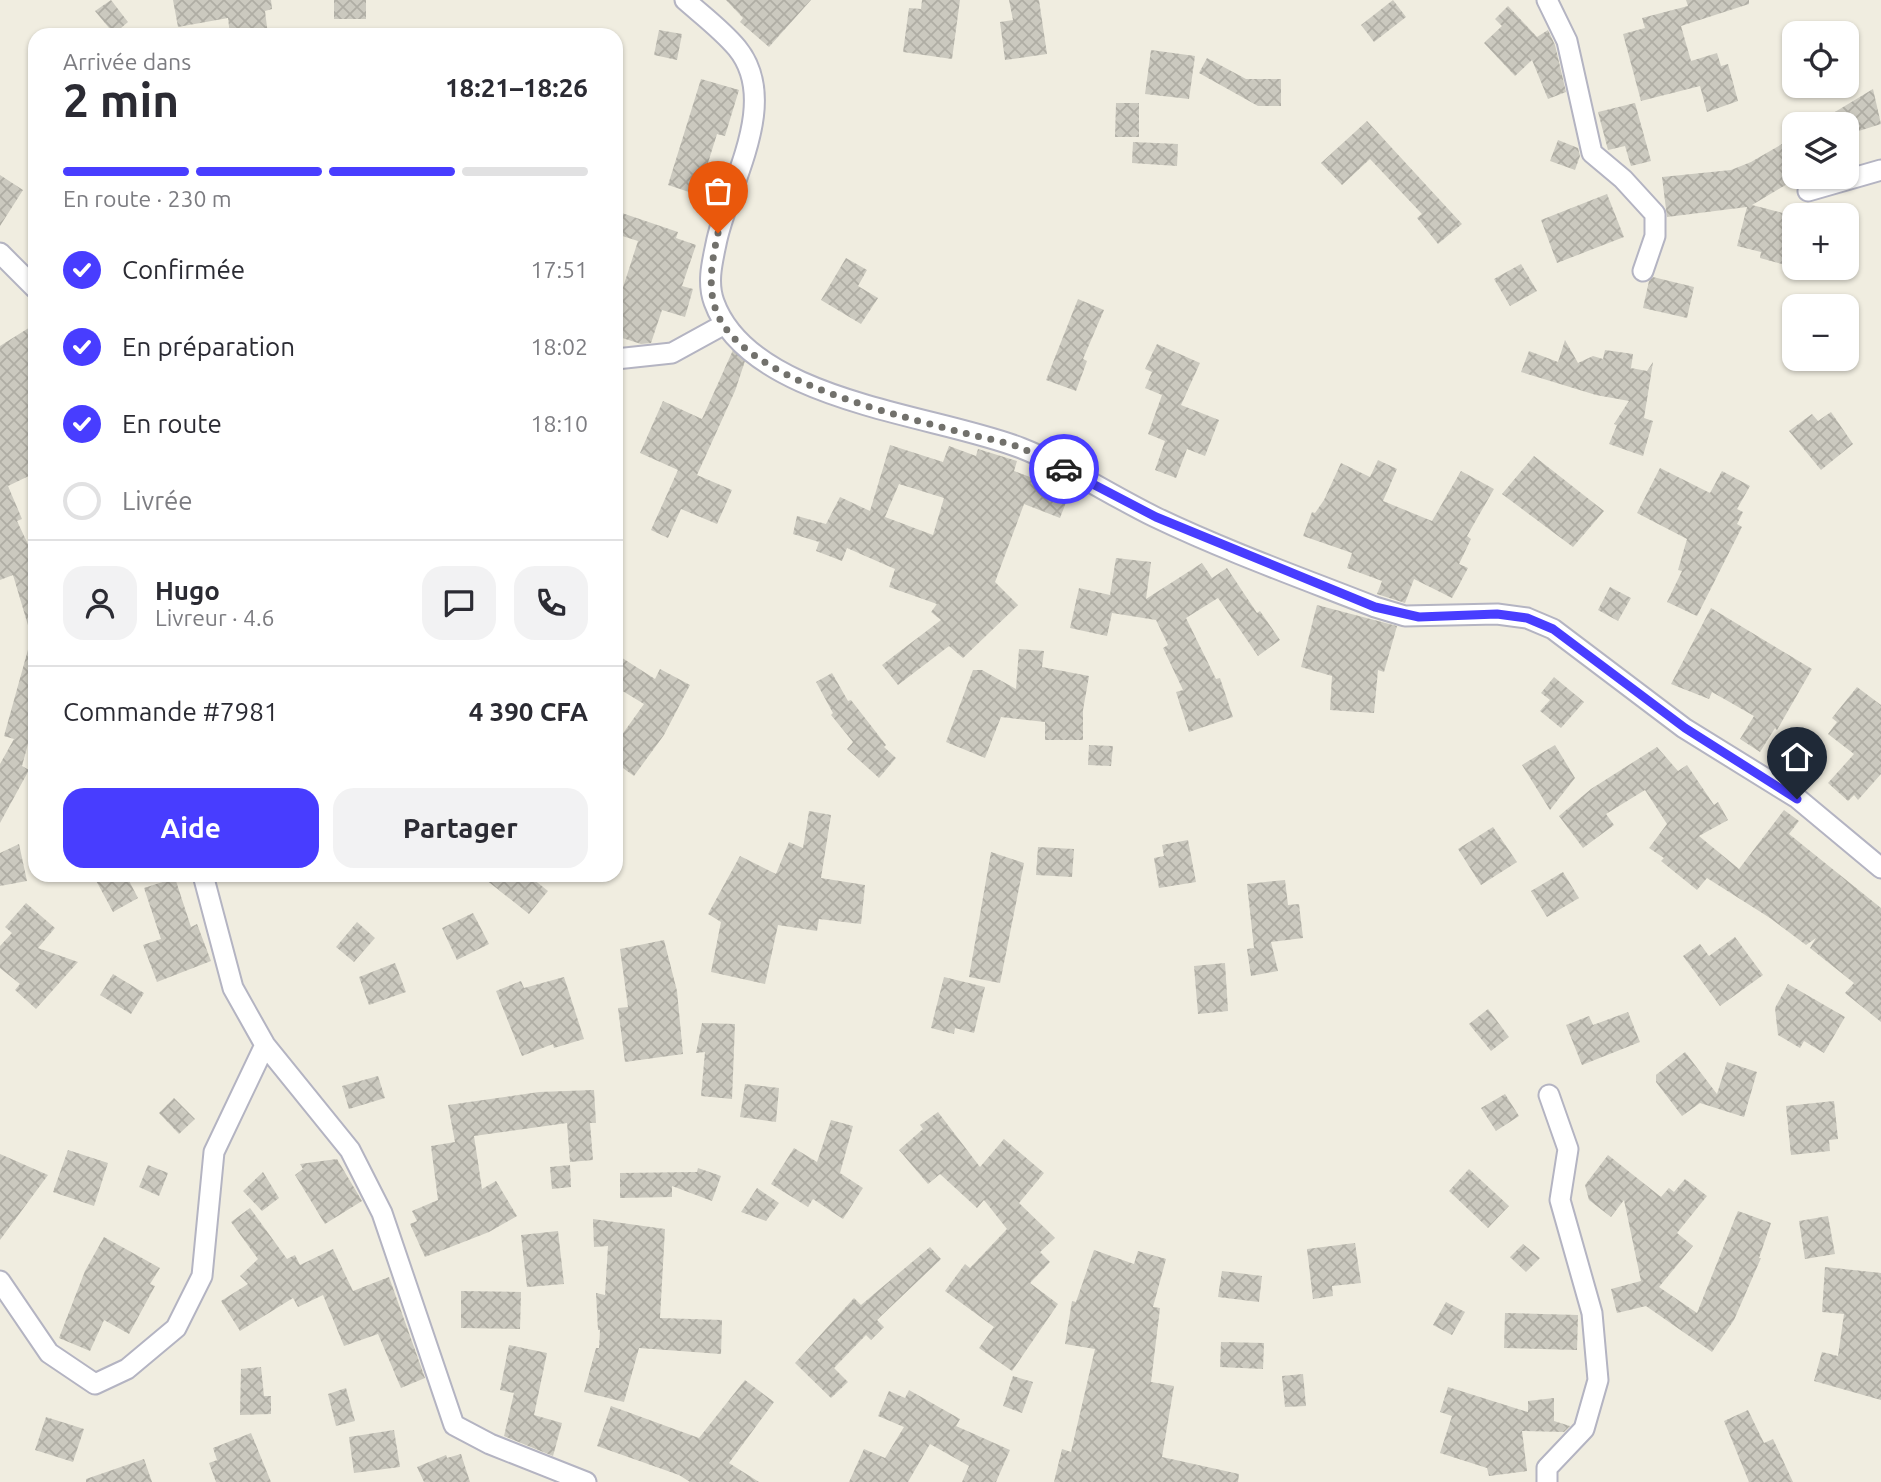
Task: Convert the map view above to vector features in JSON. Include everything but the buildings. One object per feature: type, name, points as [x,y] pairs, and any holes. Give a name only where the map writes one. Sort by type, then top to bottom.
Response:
[{"type":"street","points":[[685,0],[738,49],[748,70],[754,97],[753,127],[718,233],[710,271],[713,299],[723,325],[740,344],[785,374],[898,415],[1020,447],[1156,517],[1375,607],[1405,616],[1497,614],[1527,618],[1553,629],[1673,720],[1839,829],[1881,868]]},
{"type":"street","points":[[1547,0],[1567,41],[1592,153],[1623,179],[1654,214],[1655,236],[1643,271]]},
{"type":"street","points":[[1808,191],[1881,170]]},
{"type":"street","points":[[0,253],[28,281]]},
{"type":"street","points":[[623,358],[671,353],[723,325]]},
{"type":"street","points":[[205,882],[233,988],[265,1045],[350,1150],[382,1213],[454,1425],[490,1444],[586,1482]]},
{"type":"street","points":[[0,1282],[49,1353],[95,1384],[127,1369],[176,1328],[202,1276],[214,1152],[265,1045]]},
{"type":"street","points":[[1547,1482],[1547,1468],[1584,1429],[1598,1380],[1592,1313],[1560,1200],[1568,1149],[1549,1095]]},
{"type":"way so far","points":[[718,233],[710,271],[713,299],[723,325],[740,344],[755,355],[785,374],[838,395],[898,415],[1020,447],[1064,469]]},
{"type":"route","points":[[1064,469],[1156,517],[1375,607],[1405,616],[1434,618],[1497,614],[1527,618],[1553,629],[1574,642],[1639,696],[1797,799]]}]
